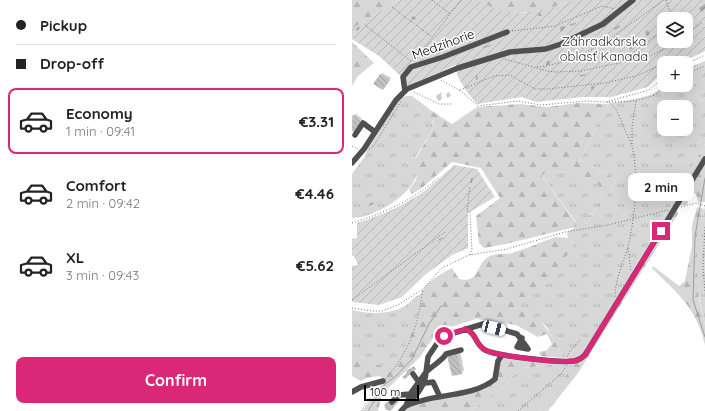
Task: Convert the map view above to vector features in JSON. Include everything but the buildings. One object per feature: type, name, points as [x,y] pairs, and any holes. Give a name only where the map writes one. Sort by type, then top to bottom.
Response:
[{"type":"street","name":"Medzihorie","points":[[352,163],[376,132],[396,100],[406,90],[436,77],[510,52],[546,49],[561,44],[603,24],[633,0]]},
{"type":"street","name":"Medzihorie","points":[[406,90],[404,77],[411,67],[443,57],[507,32]]},
{"type":"street","points":[[354,135],[363,123],[376,132]]},
{"type":"street","points":[[465,329],[472,332],[480,346],[485,350],[502,355],[568,362],[577,361],[585,355],[705,159]]},
{"type":"street","points":[[426,383],[428,357],[444,336],[484,324],[518,334],[522,338]]},
{"type":"street","points":[[406,406],[410,394],[418,381],[435,362],[444,358],[446,354],[461,350]]},
{"type":"street","points":[[406,406],[416,401],[483,387],[489,384],[495,379],[498,361],[502,355]]},
{"type":"street","points":[[413,374],[418,381]]},
{"type":"street","points":[[352,392],[361,387],[384,381]]},
{"type":"street","points":[[401,411],[426,383],[433,382],[439,395]]},
{"type":"street","points":[[392,402],[399,395],[410,394]]},
{"type":"path","points":[[432,0],[451,14]]},
{"type":"path","points":[[365,25],[413,63],[461,0]]},
{"type":"path","points":[[536,67],[553,66],[578,56],[610,40],[665,0],[669,12]]},
{"type":"path","points":[[507,32],[518,29],[555,26],[602,6],[613,8],[618,12]]},
{"type":"path","points":[[392,7],[432,37]]},
{"type":"path","points":[[693,29],[703,22]]},
{"type":"path","points":[[622,61],[657,34]]},
{"type":"path","points":[[502,59],[556,72],[576,71],[647,57],[666,48]]},
{"type":"path","points":[[693,61],[705,55]]},
{"type":"path","points":[[693,71],[705,66]]},
{"type":"path","points":[[459,90],[494,76],[510,76],[526,85],[541,90],[605,83],[636,76],[657,67]]},
{"type":"path","points":[[436,77],[459,90],[480,106],[518,101],[541,105],[586,101],[606,102],[636,100],[655,96],[660,92]]},
{"type":"path","points":[[606,102],[649,90],[657,83]]},
{"type":"path","points":[[352,146],[363,150],[370,150],[373,147],[404,98],[406,90],[439,104],[452,104]]},
{"type":"path","points":[[616,305],[616,283],[628,246],[632,219],[634,177],[632,127],[636,100]]},
{"type":"path","points":[[606,102],[615,108],[632,147]]},
{"type":"path","points":[[352,223],[391,209],[410,200],[439,177]]},
{"type":"path","points":[[470,186],[467,211],[470,212],[472,250],[470,255]]},
{"type":"path","points":[[352,308],[372,311],[382,310],[398,305],[423,289],[442,268],[470,255],[507,249],[565,232],[608,225],[696,203],[705,206]]},
{"type":"path","points":[[705,227],[703,266],[705,292]]},
{"type":"path","points":[[352,300],[445,232]]},
{"type":"path","points":[[628,246],[633,277]]},
{"type":"path","points":[[361,411],[408,348],[417,326],[423,289]]},
{"type":"path","points":[[518,411],[561,374],[568,362],[567,355],[581,339]]},
{"type":"green space","points":[[352,0],[398,0],[352,29]]},
{"type":"green space","name":"Záhradkárska oblasť Kanada","points":[[398,0],[478,0],[497,10],[523,13],[558,6],[573,0],[705,0],[705,51],[693,57],[657,56],[657,78],[648,87],[611,97],[583,97],[536,102],[522,97],[477,104],[460,81],[456,70],[456,65],[408,86],[405,80],[379,56],[352,39],[352,29]]},
{"type":"green space","points":[[478,0],[573,0],[555,7],[536,11],[507,12],[491,7]]},
{"type":"green space","points":[[352,42],[374,63],[358,76],[352,86]]},
{"type":"green space","points":[[705,61],[705,144],[647,247],[594,336],[586,347],[574,351],[568,357],[564,358],[546,326],[516,307],[516,304],[544,284],[574,244],[568,238],[567,233],[575,227],[576,222],[542,176],[545,173],[561,171],[574,173],[600,185],[600,201],[584,222],[586,224],[616,183],[615,179],[580,160],[608,104],[640,98],[656,92],[693,92],[693,66]]},
{"type":"green space","points":[[412,96],[432,111],[429,110],[434,127],[415,158],[409,159],[400,155],[398,159],[412,164],[418,171],[415,179],[397,200],[381,210],[363,217],[352,218],[352,174],[366,155],[366,152],[400,98]]},
{"type":"green space","points":[[578,103],[608,104],[580,160],[615,179],[616,183],[586,224],[584,222],[600,201],[600,186],[574,173],[560,171],[545,173],[542,176],[576,223],[575,227],[484,248],[479,243],[476,216],[500,198],[481,168],[452,162],[422,188],[412,194],[409,190],[416,180],[418,171],[412,164],[398,159],[398,157],[400,155],[409,159],[416,158],[434,127],[433,121],[429,120],[427,115],[429,110],[452,124],[477,107],[520,104],[547,107]]},
{"type":"green space","points":[[705,144],[705,155],[700,166],[588,349],[582,354],[570,359],[568,357],[574,351],[586,347],[594,336],[647,247]]},
{"type":"green space","points":[[705,164],[705,202],[698,202],[696,194],[693,193],[686,205],[677,206]]},
{"type":"green space","points":[[454,165],[477,169],[495,197],[468,213],[468,248],[452,255],[426,274],[402,297],[379,305],[352,302],[352,266],[358,265],[354,256],[352,256],[352,239],[357,238],[357,223],[402,205],[426,190]]},
{"type":"green space","points":[[697,207],[704,209],[697,236],[697,271],[699,300],[705,325],[705,345],[697,321],[685,302],[652,268],[653,266],[679,286],[685,281],[692,246],[692,225]]},
{"type":"green space","points":[[705,207],[705,325],[700,304],[696,270],[696,248],[700,222]]},
{"type":"green space","points":[[677,210],[678,214],[578,373],[548,411],[540,411],[573,366],[571,363],[577,362]]},
{"type":"green space","points":[[555,237],[568,238],[574,244],[572,249],[544,284],[516,305],[516,307],[534,317],[546,328],[564,358],[540,356],[539,352],[547,350],[552,344],[547,334],[538,337],[516,325],[476,319],[438,331],[420,357],[382,394],[378,411],[362,411],[385,381],[380,376],[367,378],[361,381],[352,376],[352,349],[374,364],[385,365],[391,362],[403,350],[411,334],[417,320],[422,290],[434,279],[452,268],[459,279],[466,280],[475,276],[485,259],[490,256],[523,250]]},
{"type":"green space","points":[[420,295],[418,316],[412,333],[403,350],[392,362],[385,365],[374,364],[352,349],[352,310],[372,313],[392,311],[405,306]]},
{"type":"green space","points":[[504,357],[565,363],[523,368],[513,375],[505,387],[489,396],[483,403],[468,411],[405,411],[410,406],[485,389],[498,377],[499,366]]},
{"type":"green space","points":[[565,363],[574,366],[540,411],[468,411],[483,403],[489,396],[505,387],[513,375],[523,368]]},
{"type":"waterway","points":[[705,178],[695,236],[693,300],[705,337]]},
{"type":"waterway","points":[[368,411],[385,384],[396,376],[412,359],[429,324],[441,306]]},
{"type":"route","points":[[444,336],[465,329],[469,330],[475,335],[480,346],[485,350],[502,355],[569,362],[577,361],[585,355],[661,231]]}]
